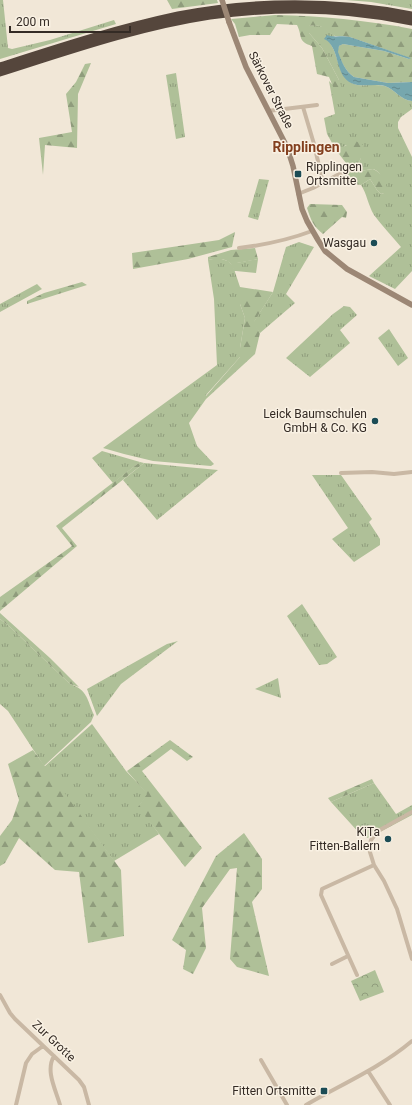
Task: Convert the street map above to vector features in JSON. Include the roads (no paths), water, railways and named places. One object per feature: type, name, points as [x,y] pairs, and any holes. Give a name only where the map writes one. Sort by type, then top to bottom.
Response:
[{"type":"highway","points":[[0,66],[134,25],[209,10],[264,5],[317,4],[374,9],[412,15]]},
{"type":"highway","points":[[0,73],[137,32],[210,16],[266,11],[317,11],[374,16],[412,22]]},
{"type":"main road","name":"Särkover Straße","points":[[222,0],[236,44],[251,78],[290,156],[302,209],[312,231],[325,251],[341,264],[359,276],[400,297],[412,305]]},
{"type":"street","points":[[268,111],[317,105]]},
{"type":"street","points":[[303,107],[314,144],[323,183]]},
{"type":"street","points":[[298,194],[345,171]]},
{"type":"street","points":[[239,248],[286,240],[312,231]]},
{"type":"street","points":[[341,473],[372,472],[400,474],[412,472]]},
{"type":"street","points":[[412,812],[378,831],[369,843],[369,849],[374,865],[384,881],[397,909],[412,959]]},
{"type":"street","points":[[357,975],[321,892],[322,889],[374,865]]},
{"type":"street","points":[[332,964],[348,956]]},
{"type":"street","name":"Zur Grotte","points":[[0,995],[10,1013],[82,1083],[86,1092],[88,1105]]},
{"type":"street","points":[[306,1105],[368,1071],[401,1050],[412,1041]]},
{"type":"street","points":[[16,1105],[26,1063],[32,1054],[43,1046]]},
{"type":"street","points":[[54,1056],[51,1061],[50,1069],[60,1105]]},
{"type":"street","points":[[261,1060],[287,1105]]},
{"type":"street","points":[[368,1071],[390,1105]]},
{"type":"water","points":[[327,35],[350,37],[411,58],[409,59],[384,51],[343,44],[339,46],[338,52],[342,63],[354,77],[388,83],[412,82],[412,101],[404,99],[385,86],[359,85],[346,80],[341,71],[334,50],[329,42],[324,39]]},
{"type":"place","name":"Ripplingen Ortsmitte","points":[[298,174]]},
{"type":"place","name":"Wasgau","points":[[374,243]]},
{"type":"place","name":"Leick Baumschulen GmbH & Co. KG","points":[[375,421]]},
{"type":"place","name":"KiTa Fitten-Ballern","points":[[388,839]]},
{"type":"place","name":"Fitten Ortsmitte","points":[[324,1091]]},
{"type":"district","name":"Ripplingen","points":[[306,147]]}]
